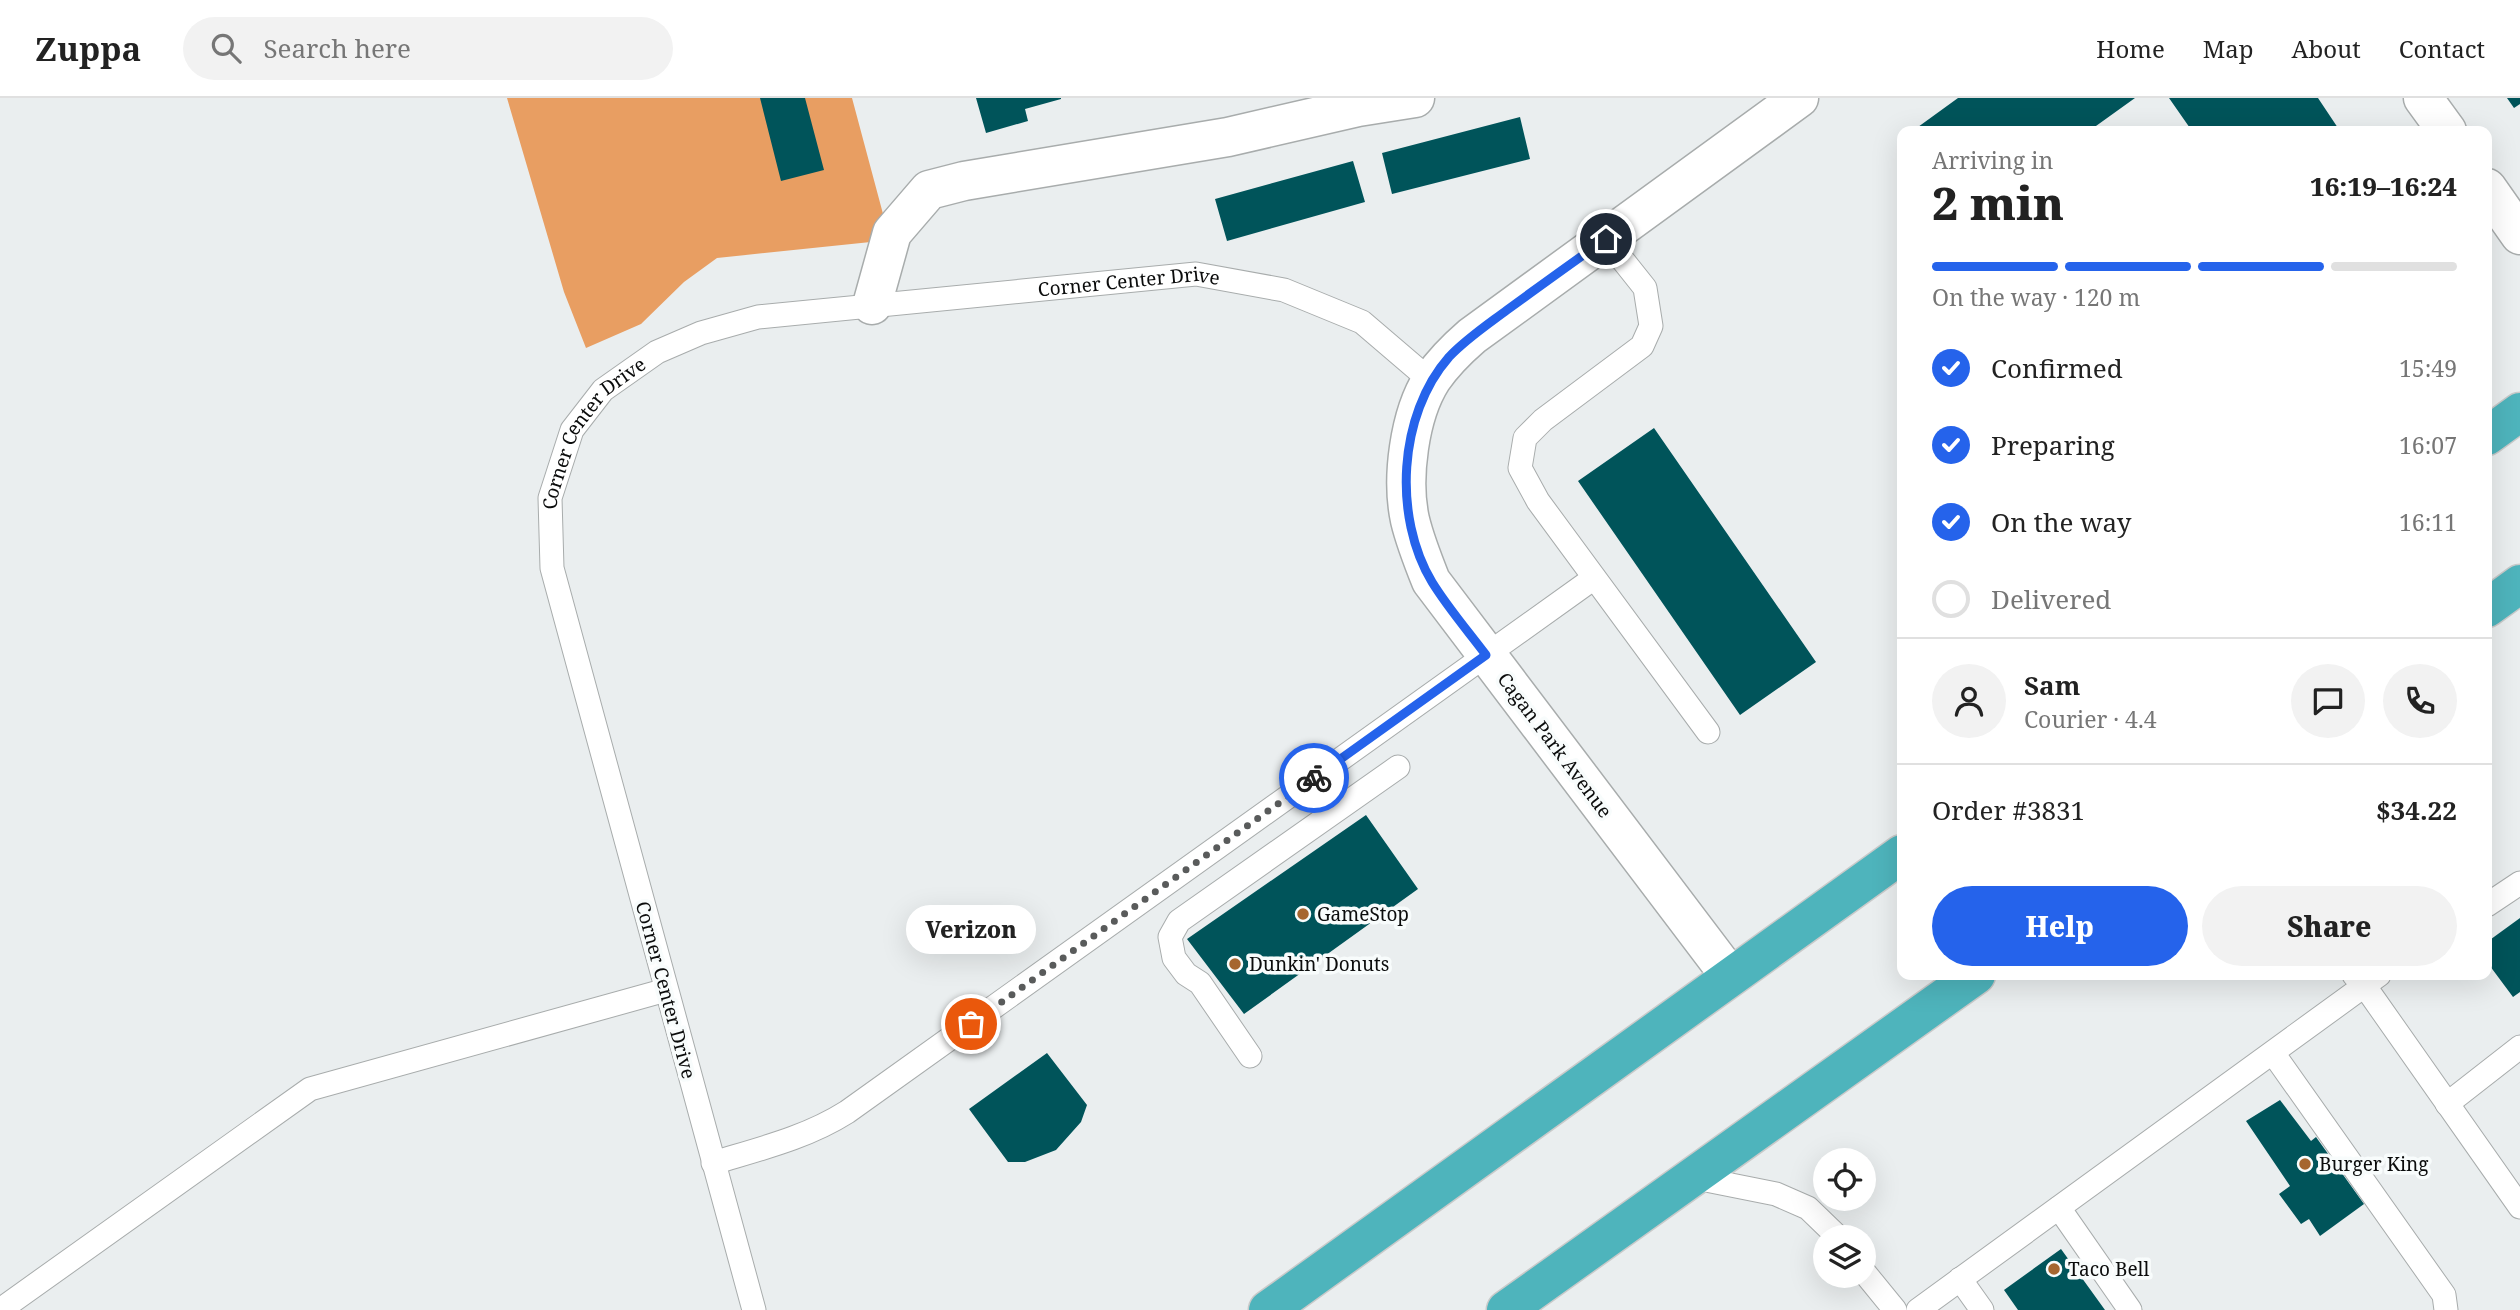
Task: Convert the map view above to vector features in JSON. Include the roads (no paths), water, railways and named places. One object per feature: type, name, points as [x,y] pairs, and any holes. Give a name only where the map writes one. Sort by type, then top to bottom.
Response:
[{"type":"highway","points":[[2492,432],[2520,412]]},
{"type":"highway","points":[[2492,604],[2520,584]]},
{"type":"highway","points":[[1268,1310],[1897,858]]},
{"type":"highway","points":[[1506,1310],[1969,980]]},
{"type":"street","points":[[872,305],[892,233],[929,190],[964,181],[1228,137],[1358,107],[1415,98]]},
{"type":"street","name":"Cagan Park Avenue","points":[[1731,976],[1431,581],[1409,518],[1409,447],[1417,413],[1431,381],[1450,356],[1472,336],[1799,98]]},
{"type":"street","points":[[2423,98],[2443,126]]},
{"type":"street","points":[[2492,195],[2520,234]]},
{"type":"lane","points":[[1606,239],[1645,288],[1651,326],[1642,346],[1543,420],[1525,438],[1520,468],[1538,501],[1708,732]]},
{"type":"lane","name":"Corner Center Drive","points":[[754,1310],[552,568],[550,498],[572,430],[603,390],[657,352],[701,333],[758,317],[1196,274],[1284,290],[1362,322],[1431,381]]},
{"type":"lane","points":[[713,1163],[789,1140],[829,1124],[1594,578]]},
{"type":"lane","points":[[1250,1056],[1200,983],[1186,974],[1174,958],[1170,937],[1179,921],[1398,767]]},
{"type":"lane","points":[[2492,902],[2520,883]]},
{"type":"lane","points":[[1918,1310],[2273,1052],[2363,980]]},
{"type":"lane","points":[[2367,980],[2447,1104],[2520,1207]]},
{"type":"lane","points":[[0,1310],[310,1089],[666,990]]},
{"type":"lane","points":[[2273,1052],[2444,1295],[2446,1310]]},
{"type":"lane","points":[[2447,1104],[2516,1058]]},
{"type":"lane","points":[[1691,1177],[1776,1194],[1808,1208],[1826,1225]]},
{"type":"lane","points":[[2060,1208],[2130,1310]]},
{"type":"lane","points":[[1960,1279],[1982,1310]]},
{"type":"lane","points":[[1876,1287],[1895,1310]]},
{"type":"place","name":"GameStop","points":[[1303,914]]},
{"type":"place","name":"Dunkin' Donuts","points":[[1235,964]]},
{"type":"place","name":"Verizon","points":[[971,1024]]},
{"type":"place","name":"Burger King","points":[[2305,1164]]},
{"type":"place","name":"Taco Bell","points":[[2054,1269]]}]
